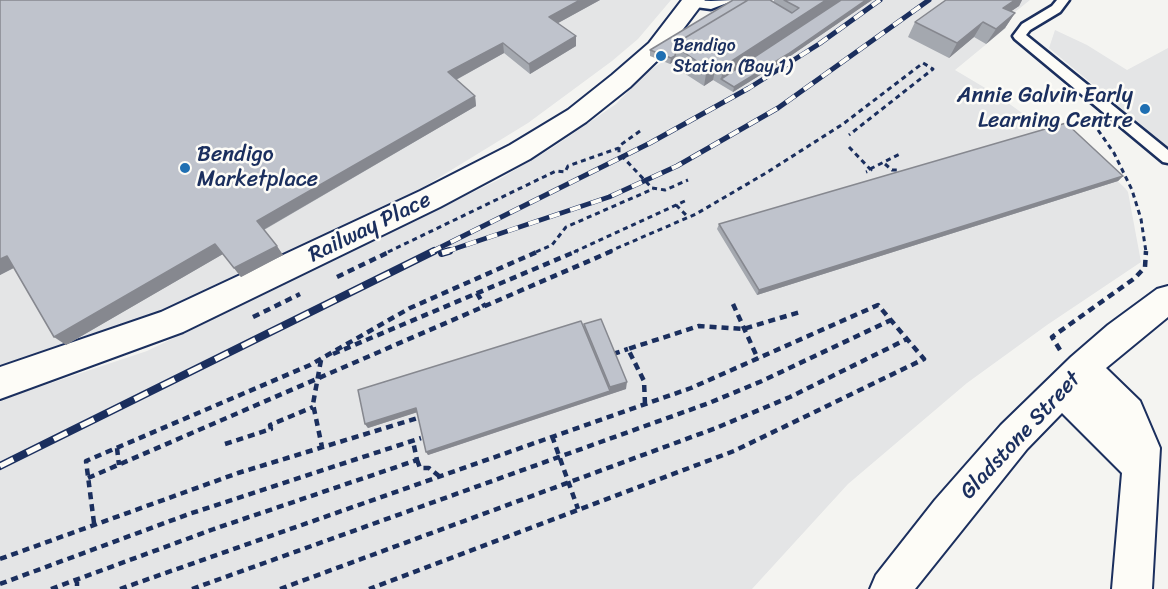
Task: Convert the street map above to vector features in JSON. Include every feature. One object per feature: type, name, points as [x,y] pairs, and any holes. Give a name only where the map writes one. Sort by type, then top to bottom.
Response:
[{"type":"street","name":"Railway Place","points":[[0,382],[118,343],[172,322],[320,253],[501,162],[560,128],[621,81],[657,48],[693,2]]},
{"type":"street","name":"Gladstone Street","points":[[890,589],[1007,445],[1072,379],[1120,335],[1168,299]]},
{"type":"street","points":[[1072,379],[1110,434],[1142,468],[1132,589]]},
{"type":"lane","points":[[693,2],[711,5],[729,0]]},
{"type":"lane","points":[[1064,0],[1056,9],[1026,27],[1018,36],[1047,57],[1168,158]]},
{"type":"path","points":[[88,478],[688,217],[766,173],[843,124],[923,63],[933,69],[849,135]]},
{"type":"path","points":[[1092,123],[1106,140],[1121,166],[1142,219],[1147,259],[1135,279]]},
{"type":"path","points":[[640,131],[620,146],[619,153],[653,189]]},
{"type":"path","points":[[849,147],[868,170],[902,153]]},
{"type":"path","points":[[884,164],[892,170],[900,170]]},
{"type":"path","points":[[321,359],[410,308],[552,245],[566,227],[653,189],[665,190],[688,180]]},
{"type":"path","points":[[94,524],[86,461],[687,200]]},
{"type":"path","points":[[676,206],[688,217]]},
{"type":"path","points":[[477,293],[485,307]]},
{"type":"path","points":[[734,304],[758,359]]},
{"type":"path","points":[[120,589],[645,404],[758,359],[878,304],[924,359],[770,436],[369,589]]},
{"type":"path","points":[[613,354],[699,326],[743,329],[800,312]]},
{"type":"path","points":[[192,589],[736,392],[891,320]]},
{"type":"path","points":[[280,589],[753,413],[907,339]]},
{"type":"path","points":[[628,349],[644,381],[645,404]]},
{"type":"path","points":[[321,359],[313,406],[322,447]]},
{"type":"path","points":[[225,444],[271,429],[270,424],[313,406]]},
{"type":"path","points":[[0,559],[94,524],[322,447],[418,418]]},
{"type":"path","points":[[552,436],[578,510]]},
{"type":"path","points":[[0,584],[210,507],[422,438]]},
{"type":"path","points":[[413,441],[420,468],[429,468],[439,476]]},
{"type":"path","points":[[117,448],[119,465]]},
{"type":"path","points":[[51,589],[214,529],[417,460]]},
{"type":"path","points":[[77,589],[78,579]]},
{"type":"shaded area","name":"Bendigo Marketplace","points":[[0,0],[671,0],[638,39],[528,123],[386,210],[191,302],[0,372]]},
{"type":"shaded area","points":[[763,0],[1030,0],[1000,24],[1006,28],[955,70],[997,95],[1036,123],[1055,123],[1125,188],[1128,192],[1141,262],[1047,325],[967,383],[848,484],[752,589],[0,589],[0,400],[147,351],[498,180],[552,148],[616,104],[648,71]]},
{"type":"shaded area","name":"Annie Galvin Early Learning Centre","points":[[1055,30],[1087,45],[1127,70],[1168,48],[1168,147],[1049,48]]},
{"type":"building","name":"Bendigo Marketplace","points":[[0,0],[580,0],[549,17],[576,36],[529,64],[503,43],[448,72],[475,96],[257,221],[277,246],[234,268],[215,244],[54,337],[7,256],[0,259]]},
{"type":"building","points":[[733,0],[748,0],[683,39],[683,43],[676,47],[675,56],[671,58],[650,50]]},
{"type":"building","points":[[748,0],[770,0],[792,13],[799,8],[784,0],[826,0],[724,66],[717,62],[707,68],[676,47],[686,41],[683,39]]},
{"type":"building","points":[[841,0],[866,0],[788,54],[734,87],[721,79]]},
{"type":"building","points":[[946,0],[1015,0],[1003,8],[1015,13],[996,29],[983,22],[957,43],[915,22]]},
{"type":"building","points":[[1066,123],[1123,176],[759,290],[719,224]]},
{"type":"building","points":[[601,319],[627,382],[610,387],[584,324]]},
{"type":"building","points":[[581,321],[610,391],[426,452],[416,408],[365,424],[358,390]]},
{"type":"railway","points":[[431,252],[650,143],[749,88],[819,44],[880,0]]},
{"type":"railway","points":[[445,252],[609,197],[677,166],[778,108],[929,0]]},
{"type":"railway","points":[[0,466],[434,251]]},
{"type":"railway","points":[[442,253],[449,251]]},
{"type":"place","name":"Bendigo Station (Bay 1)","points":[[661,56]]},
{"type":"place","name":"Annie Galvin Early Learning Centre","points":[[1145,109]]},
{"type":"place","name":"Bendigo Marketplace","points":[[185,168]]}]
